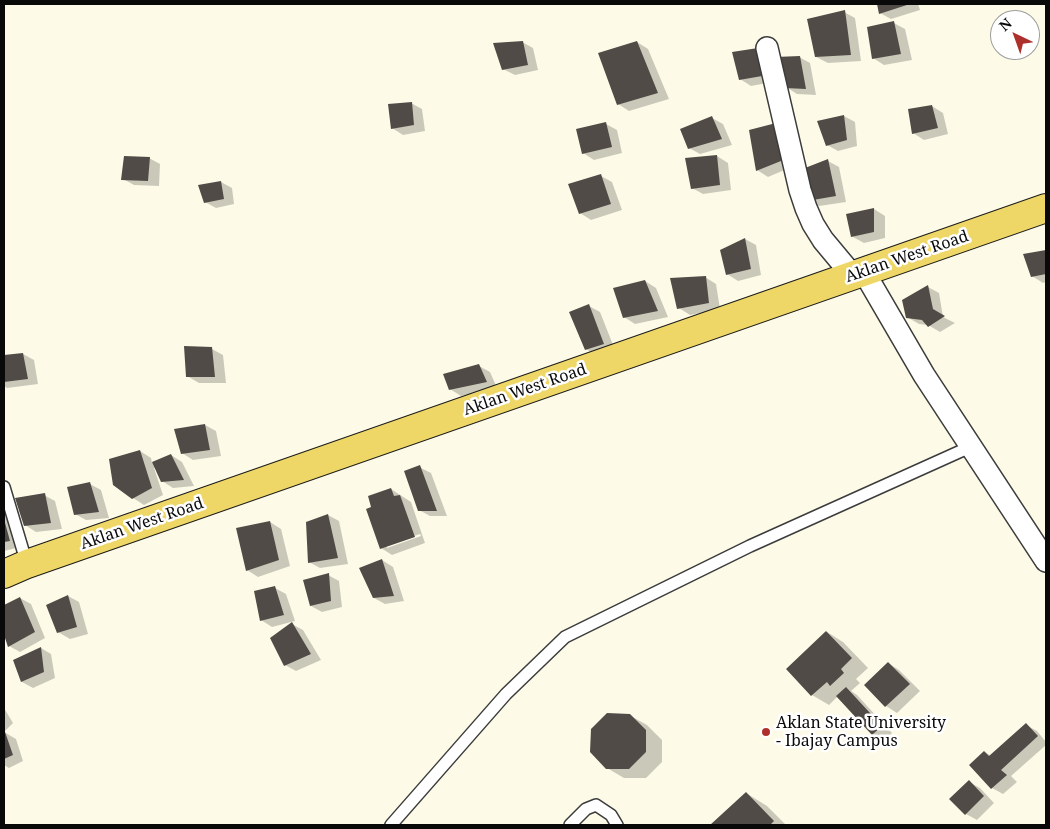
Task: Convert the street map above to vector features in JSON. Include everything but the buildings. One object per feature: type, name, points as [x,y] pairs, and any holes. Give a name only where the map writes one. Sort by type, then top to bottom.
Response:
[{"type":"main road","name":"Aklan West Road","points":[[16,569],[1046,208]]},
{"type":"street","points":[[767,48],[800,190],[813,224],[823,240],[859,274],[1046,561]]},
{"type":"lane","points":[[391,825],[506,694],[564,636],[750,546],[970,447]]},
{"type":"lane","points":[[4,487],[16,569]]},
{"type":"lane","points":[[570,825],[586,809],[596,805],[611,815],[617,825]]},
{"type":"place","name":"Aklan State University - Ibajay Campus","points":[[766,732]]}]
